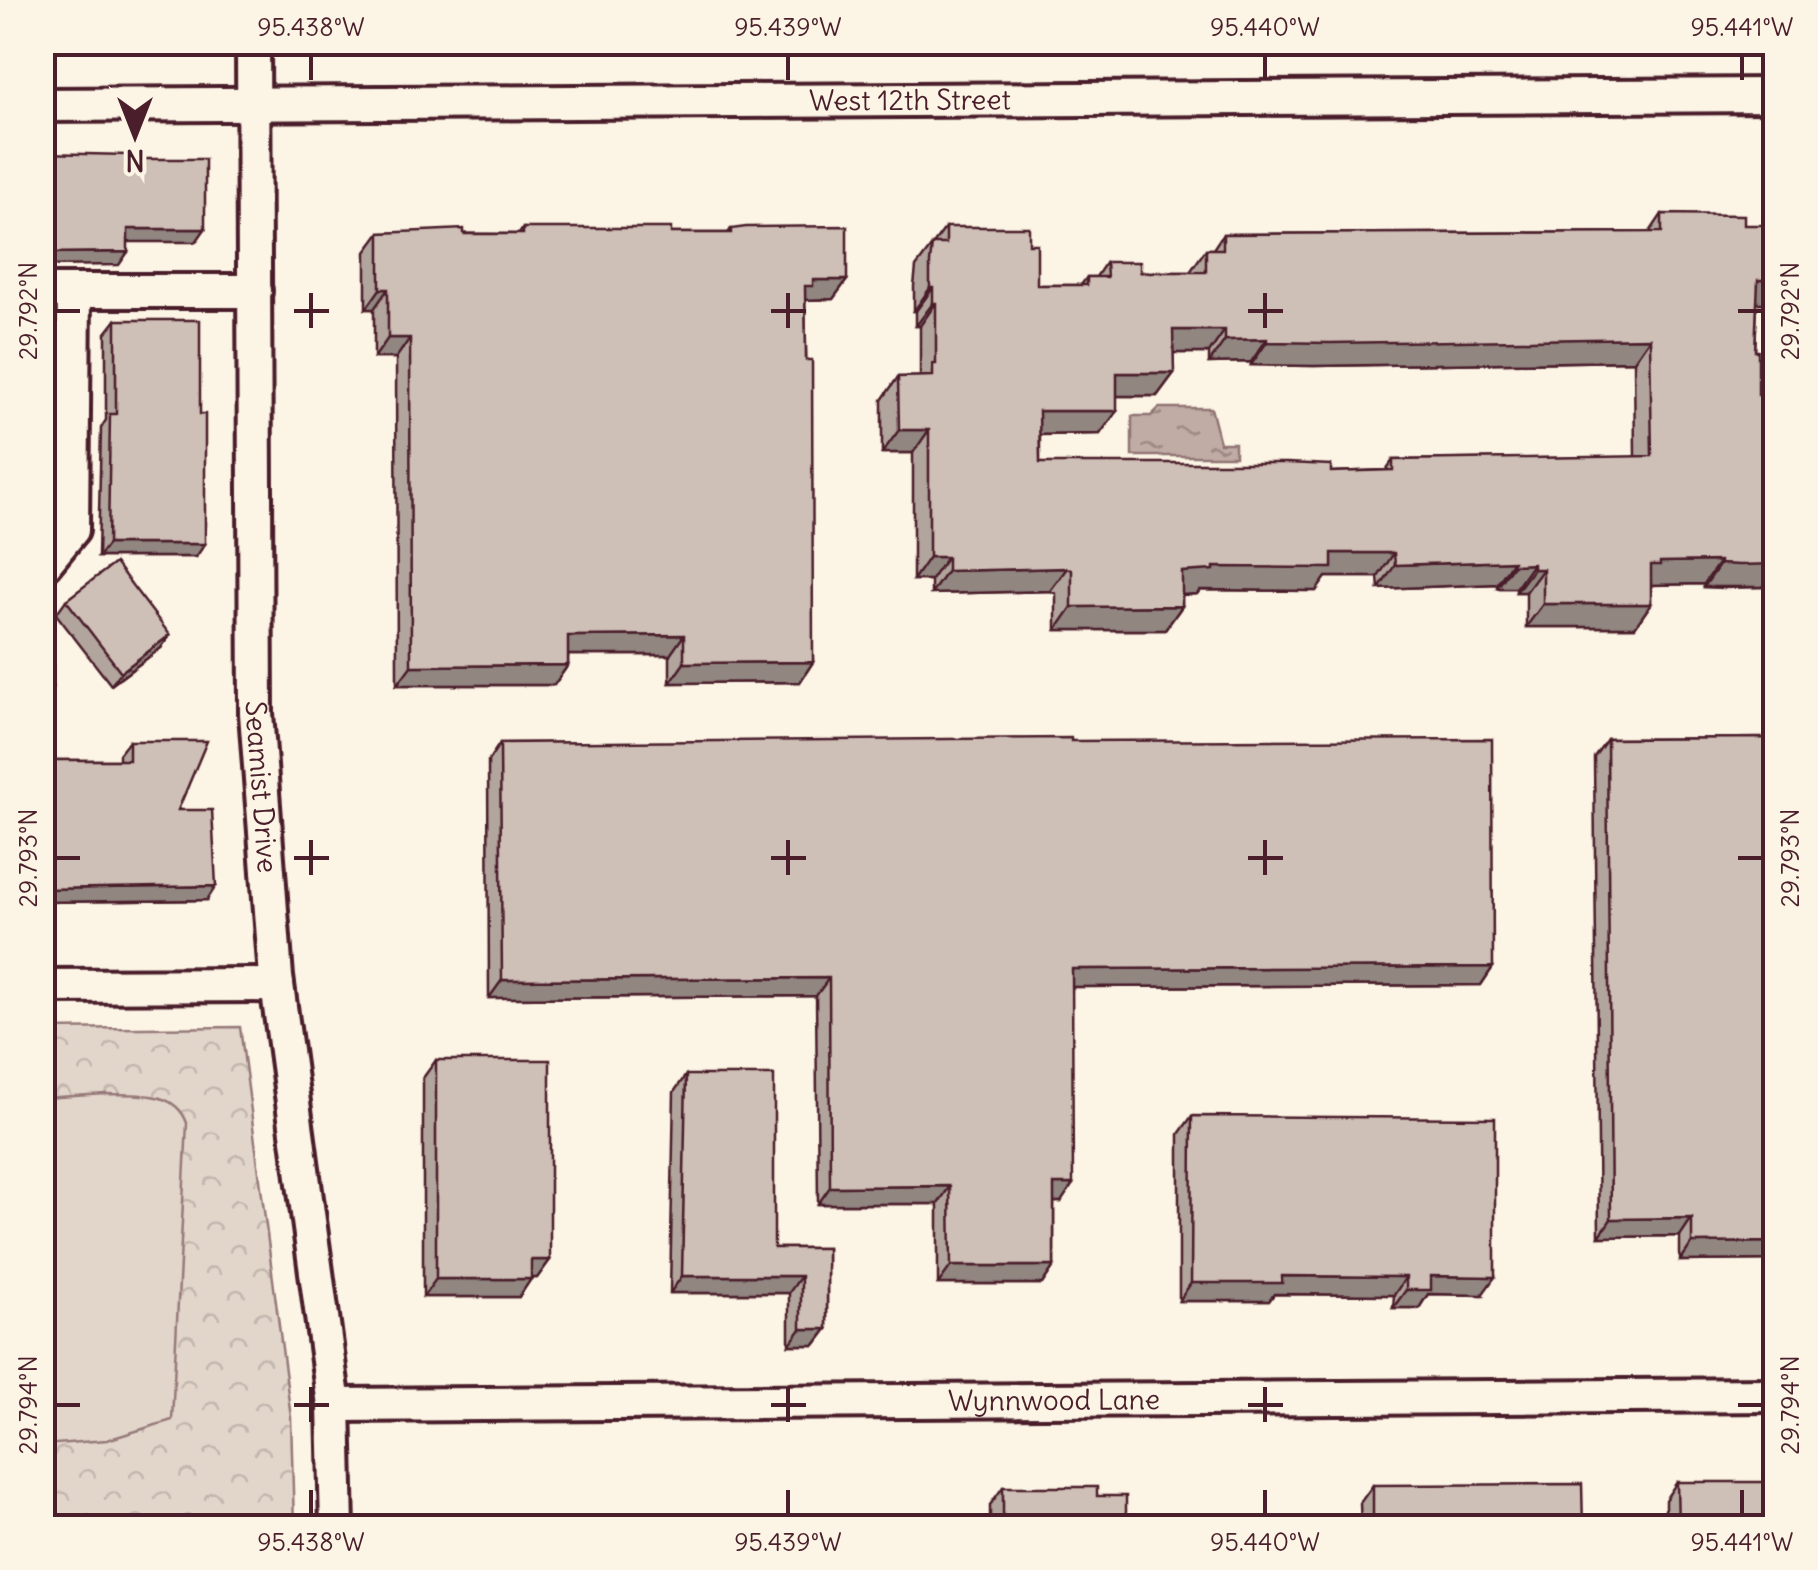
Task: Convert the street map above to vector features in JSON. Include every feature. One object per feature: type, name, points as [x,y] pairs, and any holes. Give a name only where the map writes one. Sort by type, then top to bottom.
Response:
[{"type":"street","name":"Seamist Drive","points":[[253,42],[256,713],[277,984],[334,1404],[337,1528]]},
{"type":"street","name":"West 12th Street","points":[[42,105],[1776,96]]},
{"type":"street","points":[[42,567],[72,530],[58,291],[255,290]]},
{"type":"street","points":[[42,986],[277,984]]},
{"type":"street","name":"Wynnwood Lane","points":[[334,1404],[1776,1395]]},
{"type":"green space","points":[[240,1027],[291,1417],[294,1527],[43,1527],[42,1029]]},
{"type":"green space","points":[[106,1094],[164,1099],[181,1112],[187,1123],[172,1420],[107,1440],[43,1445],[43,1098]]},
{"type":"water","points":[[1159,408],[1211,408],[1220,443],[1235,443],[1235,456],[1132,456],[1132,416],[1151,416]]},
{"type":"building","points":[[42,153],[205,159],[205,229],[128,229],[128,252],[42,253]]},
{"type":"building","points":[[1662,214],[1744,215],[1744,225],[1776,225],[1776,280],[1758,280],[1755,351],[1758,395],[1776,395],[1776,564],[1660,562],[1651,565],[1651,604],[1543,604],[1543,569],[1533,569],[1533,564],[1513,565],[1513,561],[1395,565],[1394,553],[1332,553],[1332,568],[1214,567],[1182,572],[1182,606],[1072,607],[1072,570],[1067,568],[947,571],[947,557],[929,557],[929,430],[899,430],[898,377],[933,376],[936,303],[930,288],[930,263],[932,244],[946,244],[946,227],[1029,227],[1029,244],[1037,244],[1037,285],[1087,285],[1087,277],[1107,277],[1106,262],[1140,262],[1140,272],[1206,272],[1206,249],[1223,249],[1223,234],[1662,232]],"holes":[[[1173,330],[1225,330],[1225,340],[1267,342],[1650,338],[1652,456],[1393,460],[1393,470],[1331,472],[1331,465],[1287,463],[1040,463],[1039,411],[1117,411],[1117,373],[1174,373]]]},
{"type":"building","points":[[847,226],[847,280],[813,280],[813,286],[805,286],[806,360],[812,360],[813,662],[684,663],[684,635],[568,636],[568,665],[411,666],[410,338],[388,338],[388,289],[380,289],[380,233],[464,229],[464,234],[523,234],[523,228],[671,228],[671,233],[731,233],[731,229],[746,227]]},
{"type":"building","points":[[43,312],[45,522],[42,522]]},
{"type":"building","points":[[116,320],[200,320],[205,544],[108,544],[110,414],[116,414]]},
{"type":"building","points":[[115,563],[170,635],[121,672],[66,600]]},
{"type":"building","points":[[53,611],[53,688],[42,688],[42,619]]},
{"type":"building","points":[[1776,738],[1776,1242],[1692,1243],[1692,1218],[1611,1219],[1607,739]]},
{"type":"building","points":[[1492,739],[1493,967],[1072,969],[1073,1184],[1054,1184],[1054,1266],[951,1266],[950,1186],[830,1187],[829,978],[502,980],[500,743]]},
{"type":"building","points":[[129,741],[207,741],[178,810],[212,810],[216,886],[42,889],[42,760],[129,760]]},
{"type":"building","points":[[436,1060],[550,1060],[550,1260],[531,1260],[531,1279],[436,1279]]},
{"type":"building","points":[[686,1075],[774,1075],[774,1248],[827,1248],[827,1329],[801,1329],[801,1276],[682,1276]]},
{"type":"building","points":[[1192,1116],[1495,1118],[1495,1277],[1431,1276],[1431,1290],[1406,1290],[1406,1277],[1282,1276],[1282,1283],[1191,1283]]},
{"type":"building","points":[[1677,1482],[1776,1482],[1776,1528],[1678,1528]]},
{"type":"building","points":[[1582,1484],[1583,1528],[1373,1528],[1373,1485]]},
{"type":"building","points":[[1003,1487],[1097,1487],[1097,1496],[1126,1496],[1126,1528],[1003,1528]]}]
